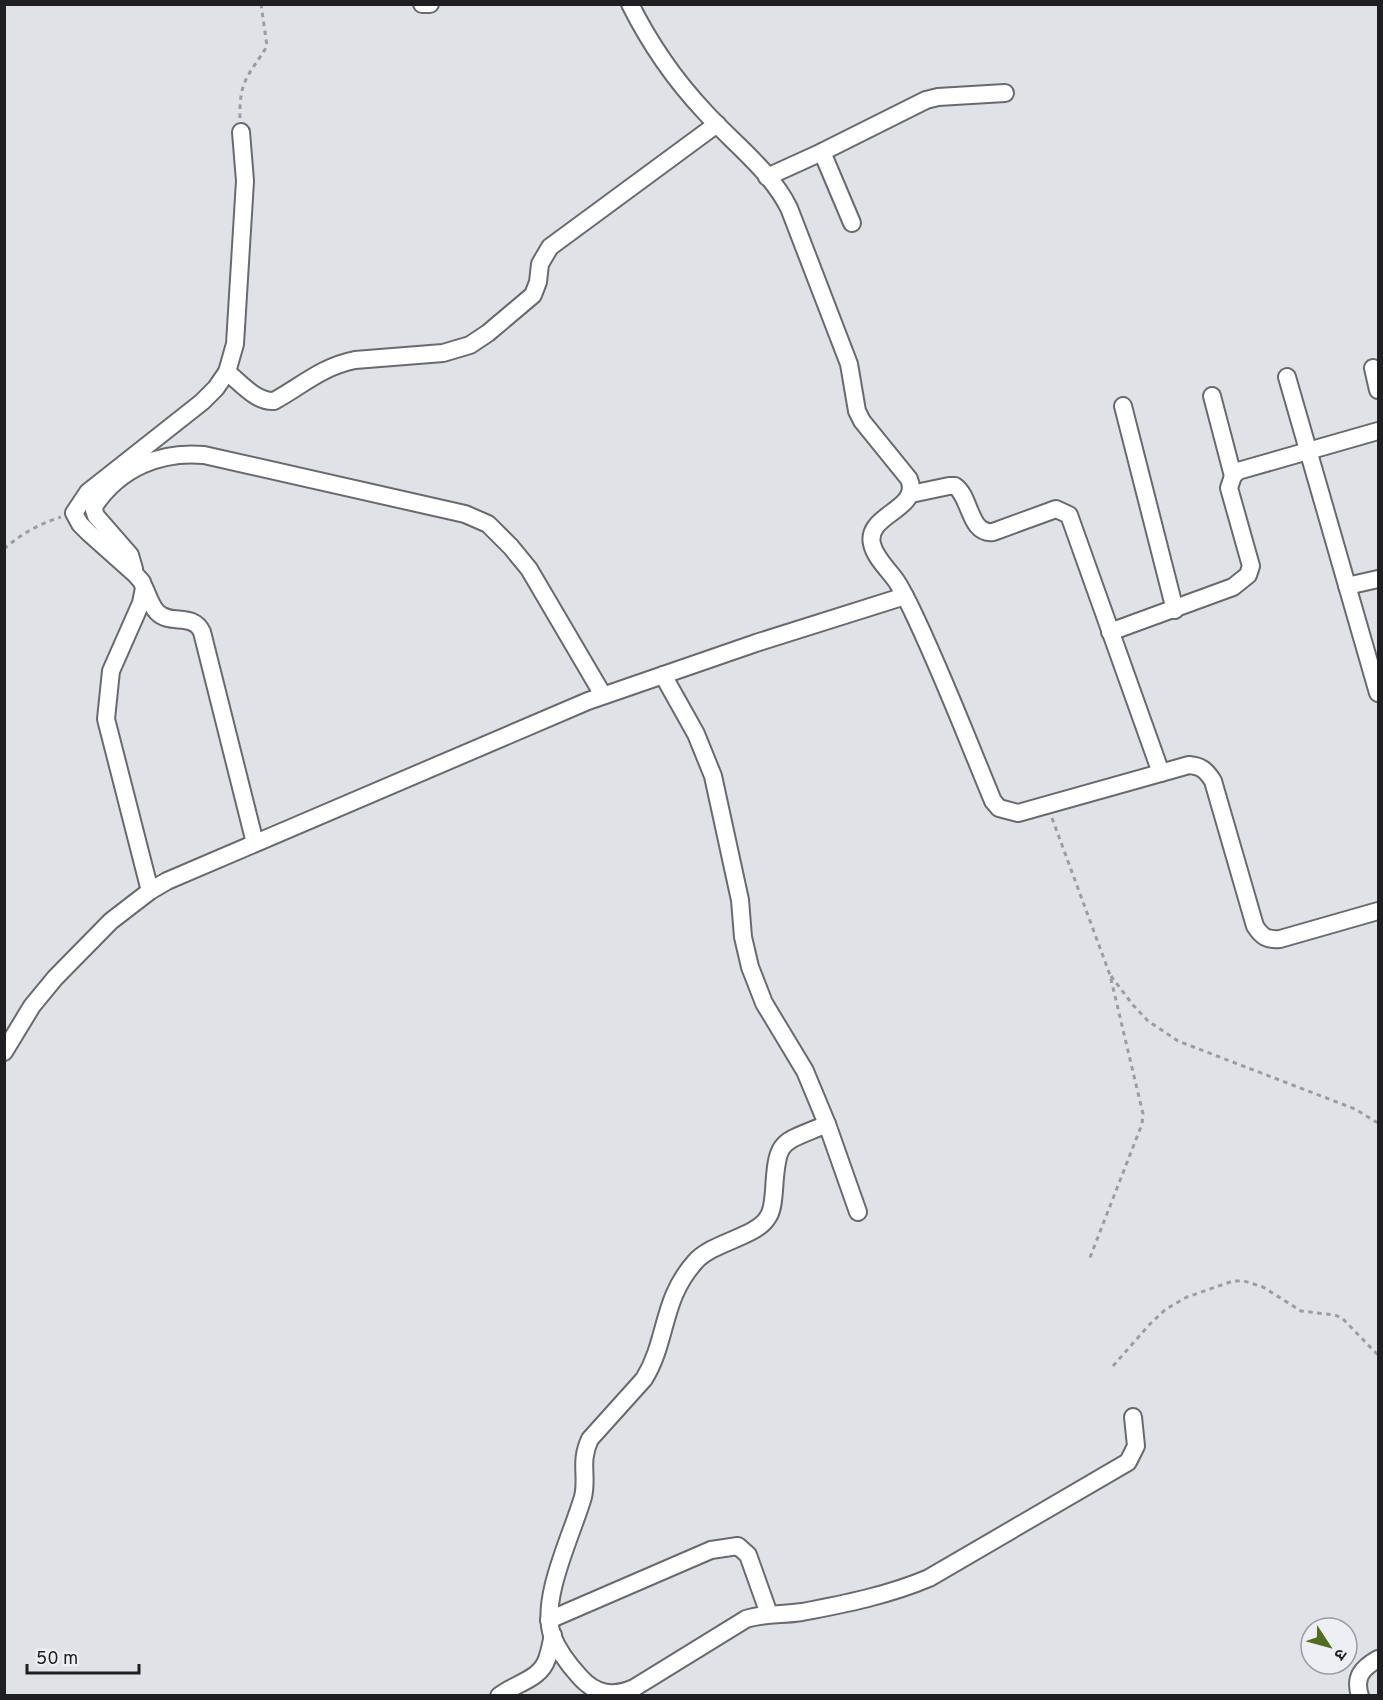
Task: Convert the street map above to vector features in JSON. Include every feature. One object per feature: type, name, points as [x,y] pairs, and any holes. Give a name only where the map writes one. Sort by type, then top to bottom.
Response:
[{"type":"street","points":[[422,4],[430,4]]},
{"type":"street","points":[[630,4],[645,31],[681,84],[776,186],[789,208],[849,364],[857,411],[862,421],[909,479],[912,486],[907,500],[877,525],[872,533],[871,542],[905,596],[993,801],[999,808],[1018,813],[1189,765],[1200,766],[1213,781],[1255,926],[1261,936],[1270,940],[1280,939],[1378,911]]},
{"type":"street","points":[[767,177],[926,100],[938,97],[1005,93]]},
{"type":"street","points":[[227,372],[266,402],[274,401],[316,373],[341,363],[443,353],[470,345],[533,295],[538,282],[540,264],[550,247],[717,124]]},
{"type":"street","points":[[241,132],[245,181],[235,344],[227,372],[202,402],[88,492],[74,513],[80,524],[139,578],[160,615],[196,622],[202,632],[255,843]]},
{"type":"street","points":[[822,152],[852,223]]},
{"type":"street","points":[[1373,368],[1378,390]]},
{"type":"street","points":[[1287,377],[1377,684]]},
{"type":"street","points":[[1212,396],[1233,476]]},
{"type":"street","points":[[1123,406],[1175,610]]},
{"type":"street","points":[[1110,632],[1233,587],[1248,575],[1251,566],[1229,488],[1233,476],[1238,471],[1378,431]]},
{"type":"street","points":[[150,891],[107,731],[106,719],[111,671],[144,593],[130,555],[96,516],[94,510],[95,505],[128,472],[147,462],[170,455],[204,455],[465,514],[488,524],[529,569],[603,695]]},
{"type":"street","points":[[911,494],[955,486],[963,495],[980,529],[986,533],[1056,509],[1069,515],[1161,773]]},
{"type":"street","points":[[1347,586],[1378,579]]},
{"type":"street","points":[[4,1052],[32,1006],[55,978],[111,921],[150,891],[185,873],[603,695],[905,596]]},
{"type":"street","points":[[663,675],[703,748],[713,776],[740,900],[743,937],[750,968],[764,1003],[805,1071],[827,1124],[858,1212]]},
{"type":"street","points":[[499,1695],[540,1670],[547,1660],[551,1628],[550,1602],[583,1495],[584,1451],[590,1439],[645,1379],[651,1368],[671,1299],[695,1262],[712,1249],[753,1230],[768,1219],[773,1197],[776,1162],[782,1146],[788,1141],[827,1124]]},
{"type":"street","points":[[551,1628],[570,1665],[583,1681],[608,1695],[621,1693],[634,1688],[746,1619],[847,1602],[899,1589],[929,1578],[1128,1462],[1136,1446],[1133,1417]]},
{"type":"street","points":[[551,1628],[711,1550],[729,1546],[738,1546],[748,1555],[769,1614]]},
{"type":"street","points":[[1360,1695],[1358,1679],[1361,1671],[1378,1659]]},
{"type":"path","points":[[241,132],[242,86],[251,67],[267,45],[261,4]]},
{"type":"path","points":[[4,549],[43,522],[74,513]]},
{"type":"path","points":[[1048,805],[1110,975],[1143,1114],[1142,1124],[1089,1260]]},
{"type":"path","points":[[1110,975],[1127,999],[1148,1021],[1178,1041],[1355,1109],[1378,1123]]},
{"type":"path","points":[[1113,1366],[1150,1324],[1171,1306],[1187,1297],[1233,1281],[1244,1281],[1263,1287],[1301,1311],[1335,1315],[1341,1318],[1378,1355]]}]
